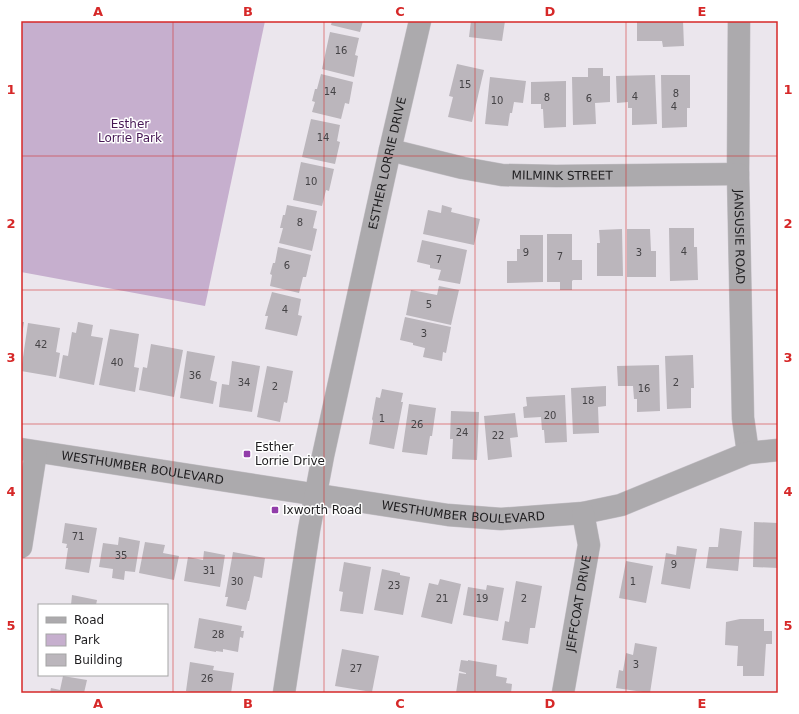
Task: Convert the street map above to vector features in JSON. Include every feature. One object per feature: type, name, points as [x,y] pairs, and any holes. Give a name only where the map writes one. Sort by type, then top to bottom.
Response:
[{"type":"street","name":"ESTHER LORRIE DRIVE","points":[[316,494],[390,150],[420,21]]},
{"type":"street","name":"JANSUSIE ROAD","points":[[739,21],[738,174],[744,418],[748,454]]},
{"type":"street","name":"MILMINK STREET","points":[[390,150],[463,168],[502,175],[556,176],[738,174]]},
{"type":"street","name":"WESTHUMBER BOULEVARD","points":[[29,450],[448,514],[501,519],[549,517],[583,513],[621,505],[748,454],[778,450]]},
{"type":"street","points":[[21,547],[29,450]]},
{"type":"street","points":[[284,693],[308,530],[316,494]]},
{"type":"street","name":"JEFFCOAT DRIVE","points":[[563,693],[589,545],[583,513]]},
{"type":"green space","name":"Esther Lorrie Park","points":[[21,21],[265,21],[205,306],[21,272]]},
{"type":"building","points":[[332,21],[363,21],[360,32],[331,25]]},
{"type":"building","points":[[471,21],[505,21],[502,41],[469,37]]},
{"type":"building","points":[[637,21],[683,21],[684,46],[663,47],[662,41],[637,41]]},
{"type":"building","points":[[330,32],[359,38],[355,55],[358,56],[354,77],[322,69]]},
{"type":"building","points":[[457,64],[484,70],[472,122],[448,117],[453,97],[449,96]]},
{"type":"building","points":[[588,68],[603,68],[603,76],[610,76],[610,102],[595,103],[596,124],[573,125],[572,77],[588,77]]},
{"type":"building","points":[[321,74],[353,82],[349,104],[345,103],[341,119],[312,112],[315,102],[312,101]]},
{"type":"building","points":[[655,75],[657,124],[632,125],[632,108],[628,108],[628,102],[617,103],[616,76]]},
{"type":"building","points":[[661,75],[690,75],[690,108],[687,108],[687,127],[662,128]]},
{"type":"building","points":[[490,77],[526,81],[523,103],[514,102],[512,113],[510,113],[508,126],[485,124]]},
{"type":"building","points":[[566,81],[566,127],[544,128],[543,109],[541,109],[541,104],[531,104],[531,82]]},
{"type":"building","points":[[311,119],[340,125],[337,141],[340,142],[335,164],[302,157]]},
{"type":"building","points":[[301,162],[334,169],[329,191],[326,190],[322,206],[293,200]]},
{"type":"building","points":[[287,205],[317,211],[313,228],[317,229],[312,251],[279,243],[283,228],[280,228]]},
{"type":"building","points":[[442,205],[452,208],[451,212],[480,219],[474,245],[423,234],[428,210],[441,213]]},
{"type":"building","points":[[669,228],[694,228],[694,247],[697,247],[698,280],[670,281]]},
{"type":"building","points":[[622,229],[623,276],[597,276],[597,243],[600,243],[599,230]]},
{"type":"building","points":[[627,229],[650,229],[651,251],[656,251],[656,277],[627,277]]},
{"type":"building","points":[[547,234],[572,234],[572,260],[582,260],[582,280],[572,281],[572,290],[560,290],[560,282],[547,282]]},
{"type":"building","points":[[520,235],[543,235],[543,282],[507,283],[507,261],[517,261],[517,249],[520,249]]},
{"type":"building","points":[[422,240],[467,250],[460,284],[438,280],[441,270],[430,268],[430,265],[417,262]]},
{"type":"building","points":[[278,247],[311,255],[306,277],[303,277],[299,293],[270,286],[272,275],[270,274],[273,263],[275,263]]},
{"type":"building","points":[[439,286],[459,290],[451,325],[406,315],[411,290],[437,295]]},
{"type":"building","points":[[272,292],[301,299],[298,315],[302,316],[297,336],[265,329],[268,316],[265,316]]},
{"type":"building","points":[[405,317],[451,327],[446,353],[443,352],[442,361],[423,357],[425,348],[400,340]]},
{"type":"building","points":[[21,322],[24,322],[22,335],[21,335]]},
{"type":"building","points":[[78,322],[93,325],[91,336],[103,338],[94,385],[59,378],[63,355],[68,356],[72,332],[76,333]]},
{"type":"building","points":[[28,323],[60,328],[56,352],[60,353],[56,377],[21,371]]},
{"type":"building","points":[[110,329],[139,334],[134,367],[139,368],[135,392],[99,385]]},
{"type":"building","points":[[151,344],[183,350],[174,397],[139,390],[143,367],[147,368]]},
{"type":"building","points":[[187,351],[215,356],[210,380],[217,382],[213,404],[180,398]]},
{"type":"building","points":[[693,355],[694,388],[691,388],[691,408],[667,409],[665,356]]},
{"type":"building","points":[[232,361],[260,366],[252,412],[219,407],[222,384],[229,385]]},
{"type":"building","points":[[659,365],[660,411],[637,412],[637,399],[634,399],[633,386],[618,386],[617,366]]},
{"type":"building","points":[[267,366],[293,371],[287,403],[284,402],[280,422],[257,417]]},
{"type":"building","points":[[606,386],[606,406],[598,407],[599,433],[573,434],[571,388]]},
{"type":"building","points":[[382,389],[403,393],[401,402],[403,402],[394,449],[369,444],[376,397],[380,398]]},
{"type":"building","points":[[565,395],[567,442],[545,443],[541,417],[524,418],[523,407],[527,406],[526,397]]},
{"type":"building","points":[[409,404],[436,408],[432,436],[430,436],[427,455],[402,452]]},
{"type":"building","points":[[451,411],[479,412],[477,460],[452,459],[453,439],[450,439]]},
{"type":"building","points":[[515,413],[518,437],[510,438],[512,457],[488,460],[484,416]]},
{"type":"building","points":[[754,522],[778,523],[778,568],[753,567]]},
{"type":"building","points":[[65,523],[97,528],[89,573],[65,569],[68,548],[66,548],[67,544],[62,543]]},
{"type":"building","points":[[720,528],[742,531],[738,571],[706,568],[709,547],[718,547]]},
{"type":"building","points":[[119,537],[140,541],[135,572],[125,571],[124,580],[112,578],[113,569],[99,567],[103,543],[118,545]]},
{"type":"building","points":[[145,542],[165,545],[163,553],[179,556],[174,580],[139,573]]},
{"type":"building","points":[[677,546],[697,549],[690,589],[661,584],[666,553],[676,555]]},
{"type":"building","points":[[204,551],[225,555],[220,587],[184,581],[188,557],[203,560]]},
{"type":"building","points":[[233,552],[265,558],[262,578],[254,576],[246,610],[226,606],[228,597],[225,597]]},
{"type":"building","points":[[626,561],[653,566],[646,603],[619,598]]},
{"type":"building","points":[[344,562],[371,567],[363,614],[340,611],[343,592],[339,591]]},
{"type":"building","points":[[382,569],[410,577],[403,615],[374,610]]},
{"type":"building","points":[[440,579],[461,584],[452,624],[421,617],[429,583],[438,585]]},
{"type":"building","points":[[516,581],[542,586],[535,628],[530,628],[528,644],[502,640],[505,621],[509,622]]},
{"type":"building","points":[[487,585],[504,588],[498,621],[463,615],[468,587],[486,590]]},
{"type":"building","points":[[72,595],[97,600],[96,604],[71,604]]},
{"type":"building","points":[[199,618],[242,626],[241,631],[244,631],[243,638],[240,637],[238,652],[223,649],[223,652],[216,652],[194,648]]},
{"type":"building","points":[[740,619],[764,619],[764,631],[772,631],[772,644],[766,644],[764,676],[743,676],[743,666],[737,666],[738,646],[725,645],[726,622]]},
{"type":"building","points":[[635,643],[657,647],[650,693],[616,688],[619,670],[623,671],[626,653],[633,655]]},
{"type":"building","points":[[342,649],[379,656],[372,692],[335,686]]},
{"type":"building","points":[[461,660],[497,665],[496,676],[507,678],[506,683],[512,684],[511,693],[456,693],[459,673],[466,674],[459,671]]},
{"type":"building","points":[[190,662],[214,666],[213,670],[234,673],[231,693],[196,693],[186,691]]},
{"type":"building","points":[[63,676],[87,680],[84,693],[50,693],[51,688],[60,690]]},
{"type":"place","name":"Esther Lorrie Drive","points":[[247,454]]},
{"type":"place","name":"Ixworth Road","points":[[275,510]]}]
